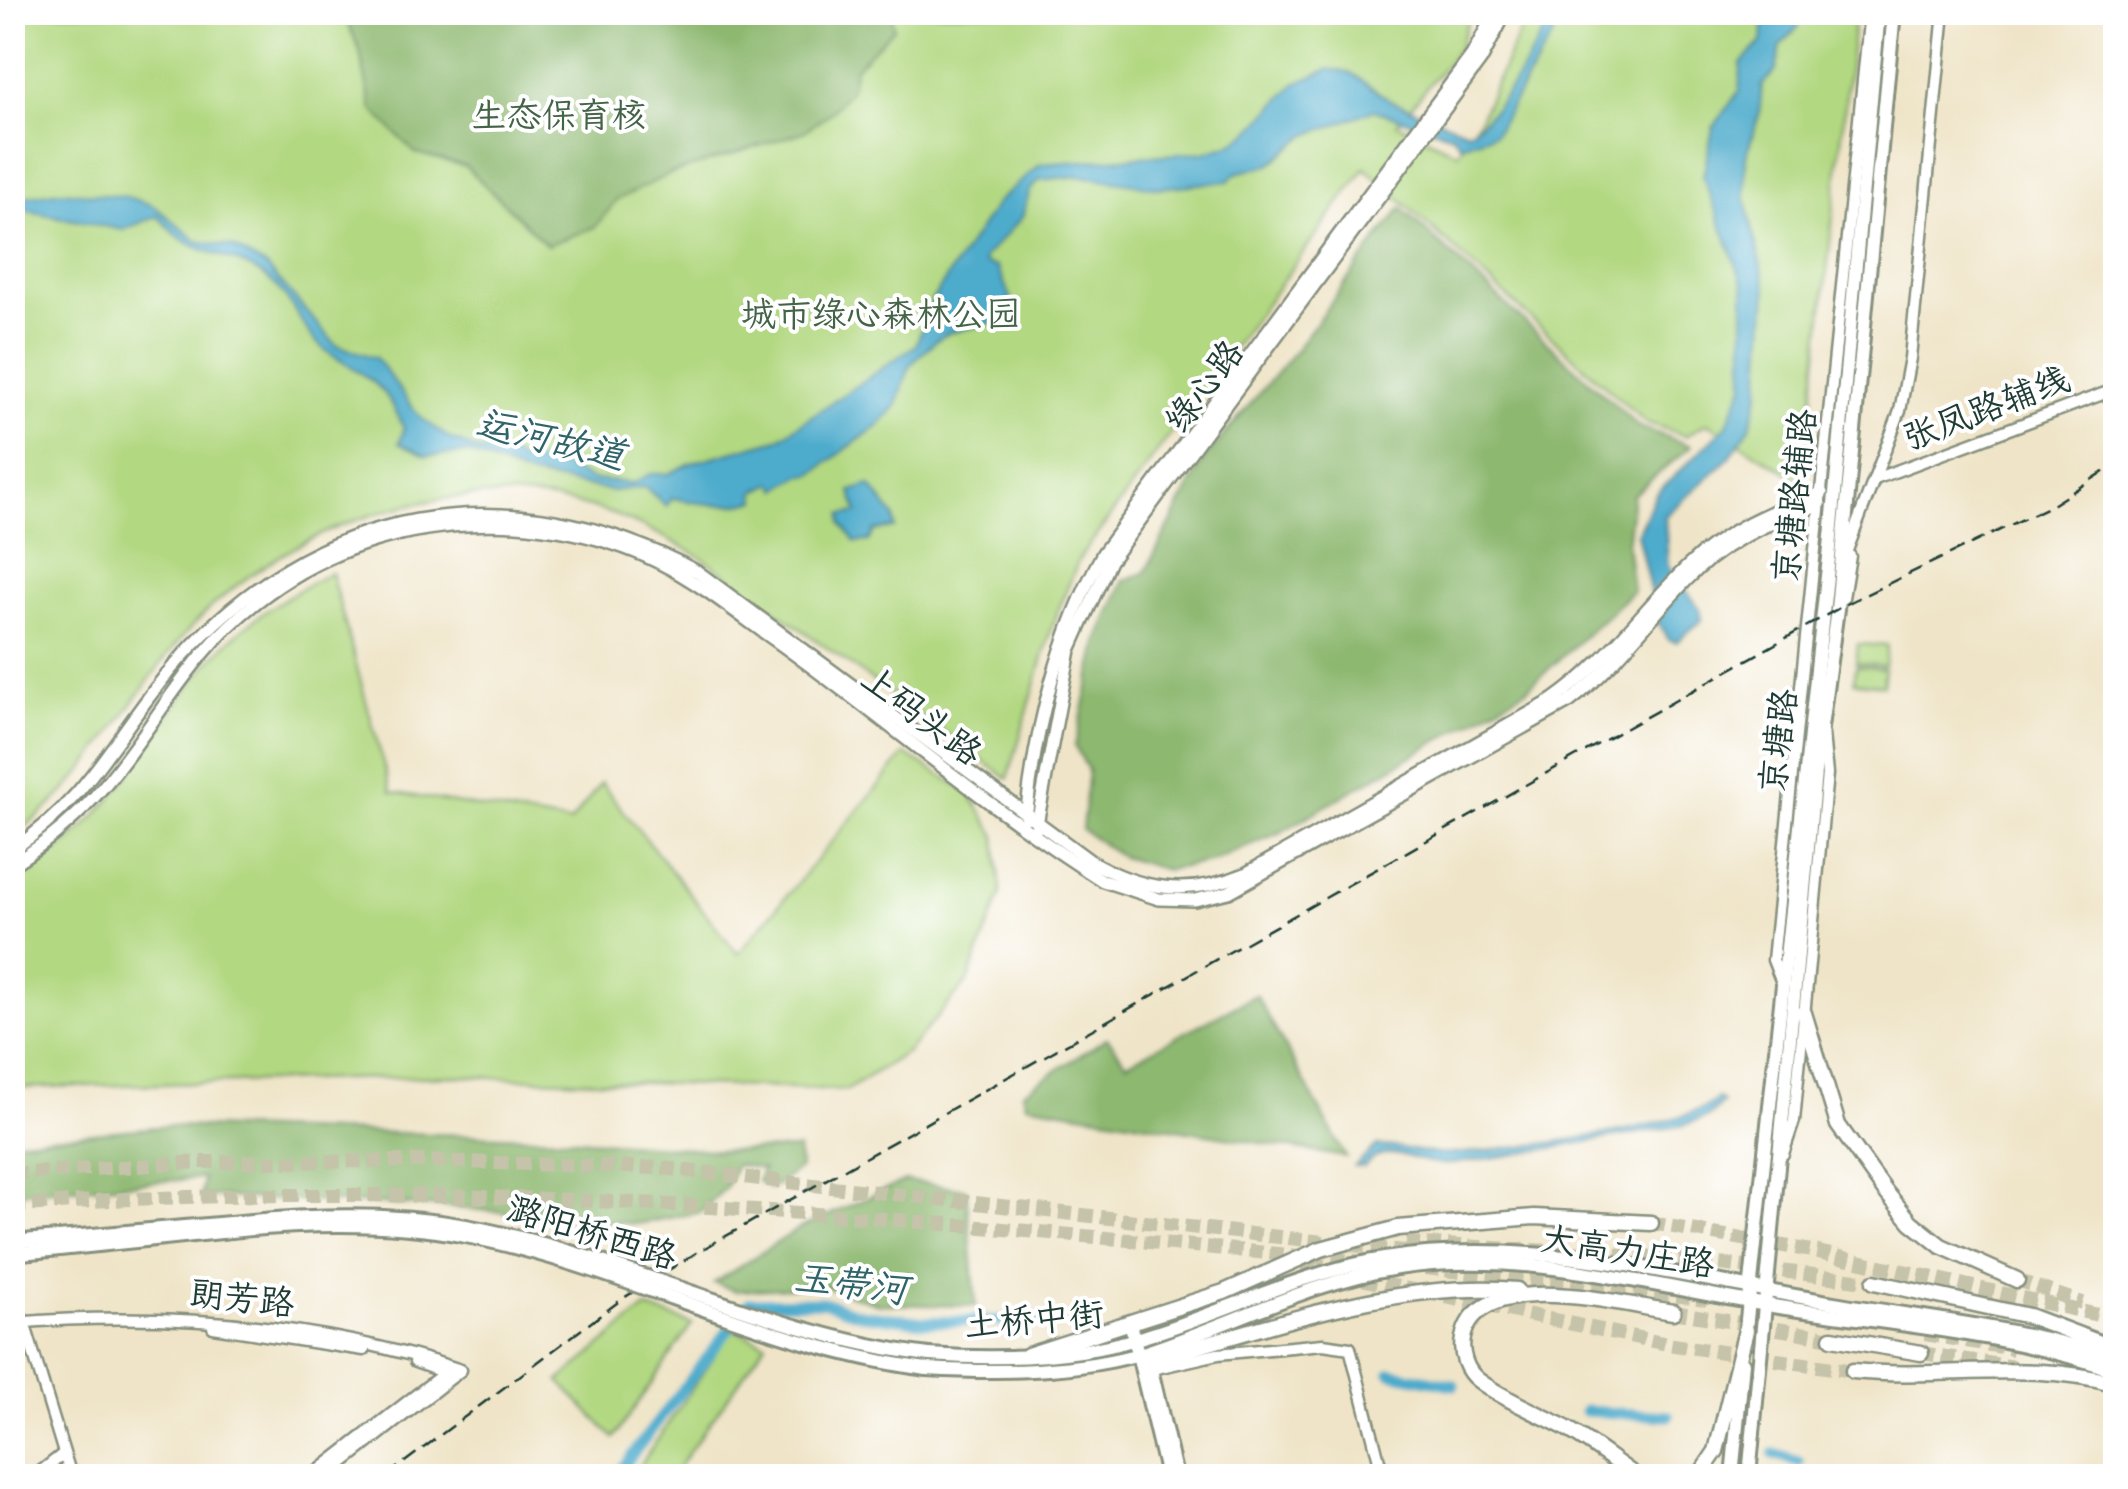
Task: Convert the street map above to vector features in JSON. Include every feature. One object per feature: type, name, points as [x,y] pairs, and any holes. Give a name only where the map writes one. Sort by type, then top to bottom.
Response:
[{"type":"highway","points":[[1804,1013],[1838,1125],[1886,1191],[1911,1222],[1941,1246],[2018,1280]]},
{"type":"highway","points":[[1142,1345],[1320,1250],[1398,1228],[1534,1217],[1652,1222]]},
{"type":"highway","points":[[1874,1282],[2029,1316],[2116,1349]]},
{"type":"highway","points":[[1028,1356],[1142,1345],[1434,1290],[1514,1289],[1673,1312]]},
{"type":"highway","points":[[1555,1295],[1506,1298],[1476,1314],[1462,1343],[1469,1370],[1476,1379],[1572,1432],[1636,1476]]},
{"type":"highway","points":[[1699,1476],[1716,1452],[1746,1330]]},
{"type":"highway","points":[[1832,1338],[1921,1354]]},
{"type":"highway","points":[[1853,1370],[1908,1375],[2050,1371],[2116,1384]]},
{"type":"main road","name":"绿心路","points":[[1031,824],[1052,676],[1077,604],[1103,553],[1472,55],[1494,12]]},
{"type":"main road","name":"绿心路","points":[[1031,824],[1066,667],[1082,616],[1103,574],[1129,532],[1480,60],[1506,12]]},
{"type":"main road","name":"京塘路","points":[[1732,1476],[1830,548],[1880,12]]},
{"type":"main road","name":"京塘路","points":[[1749,1476],[1802,910],[1835,623],[1894,12]]},
{"type":"main road","name":"上码头路","points":[[12,850],[84,790],[168,672],[242,598],[307,556],[388,525],[480,513],[550,517],[630,545],[696,578],[1103,880],[1138,895],[1178,901],[1210,897],[1245,885],[1525,722],[1569,702],[1611,668],[1699,567],[1752,532],[1821,498]]},
{"type":"main road","name":"上码头路","points":[[12,866],[69,822],[102,789],[198,654],[261,598],[312,566],[392,536],[454,525],[557,530],[630,545]]},
{"type":"main road","points":[[1802,910],[1810,943]]},
{"type":"main road","name":"潞阳桥西路","points":[[231,1227],[348,1224],[466,1236],[583,1268],[812,1346],[928,1362]]},
{"type":"main road","points":[[12,1242],[231,1227]]},
{"type":"main road","points":[[12,1254],[231,1227]]},
{"type":"main road","name":"大高力庄路","points":[[928,1362],[1066,1366],[1142,1345],[1322,1274],[1407,1256],[1546,1256],[1750,1296],[2034,1338],[2116,1359]]},
{"type":"main road","name":"大高力庄路","points":[[1765,1298],[2038,1349],[2116,1371]]},
{"type":"main road","points":[[1142,1345],[1168,1476]]},
{"type":"main road","points":[[1142,1345],[1176,1476]]},
{"type":"main road","name":"土桥中街","points":[[928,1362],[1028,1356]]},
{"type":"street","name":"京塘路辅路","points":[[1782,983],[1772,960],[1779,929],[1870,12]]},
{"type":"street","name":"京塘路辅路","points":[[1835,623],[1851,548],[1900,411],[1910,358],[1944,12]]},
{"type":"street","name":"张凤路辅线","points":[[1875,479],[2116,388]]},
{"type":"street","name":"京塘路辅路","points":[[1840,566],[1851,548]]},
{"type":"street","points":[[1776,1174],[1794,1121],[1828,774],[1822,720]]},
{"type":"street","points":[[12,1300],[71,1476]]},
{"type":"street","name":"朗芳路","points":[[19,1326],[171,1324],[233,1329],[366,1350],[453,1372]]},
{"type":"street","points":[[1142,1345],[1199,1356],[1339,1344],[1354,1354],[1382,1476]]},
{"type":"street","points":[[312,1476],[453,1372]]},
{"type":"street","points":[[326,1476],[453,1372]]},
{"type":"street","points":[[35,1476],[62,1455]]},
{"type":"green space","name":"城市绿心森林公园","points":[[13,13],[1470,13],[1459,48],[1397,124],[1458,153],[1481,116],[1528,13],[1855,13],[1804,483],[1707,423],[1686,436],[1645,422],[1365,168],[1079,559],[1052,626],[1008,779],[684,548],[612,514],[556,500],[497,495],[439,500],[381,512],[325,533],[273,560],[225,595],[184,635],[85,768],[40,815],[13,835]]},
{"type":"green space","name":"生态保育核","points":[[343,13],[891,13],[894,28],[855,68],[851,89],[830,113],[803,132],[670,174],[617,200],[595,227],[547,245],[465,166],[415,153],[372,109],[359,48]]},
{"type":"green space","points":[[1401,208],[1639,427],[1691,446],[1633,495],[1627,544],[1633,591],[1527,689],[1281,832],[1213,861],[1167,870],[1122,857],[1082,830],[1088,770],[1075,746],[1099,639],[1124,580],[1145,573],[1204,459],[1295,351]]},
{"type":"green space","points":[[331,573],[391,792],[570,823],[601,783],[738,954],[905,754],[969,792],[996,836],[1001,894],[968,981],[907,1052],[847,1090],[454,1076],[13,1088],[12,882],[57,851],[99,812],[185,692],[229,641],[277,603]]},
{"type":"green space","points":[[1858,644],[1887,646],[1885,666],[1856,663]]},
{"type":"green space","points":[[1856,666],[1885,669],[1883,685],[1854,682]]},
{"type":"green space","points":[[1256,995],[1346,1157],[1026,1104],[1023,1092],[1107,1038],[1127,1063]]},
{"type":"green space","points":[[169,1126],[565,1138],[721,1151],[798,1149],[800,1168],[771,1189],[757,1181],[763,1169],[736,1165],[725,1188],[701,1212],[636,1224],[446,1207],[201,1196],[203,1178],[13,1193],[13,1141]]},
{"type":"green space","points":[[905,1181],[966,1189],[976,1306],[879,1304],[823,1286],[736,1291],[714,1283],[800,1228]]},
{"type":"green space","points":[[646,1308],[692,1324],[614,1438],[559,1381]]},
{"type":"green space","points":[[732,1329],[766,1343],[672,1476],[633,1476]]},
{"type":"water","points":[[1553,13],[1577,13],[1556,30],[1495,134],[1461,145],[1453,135],[1373,110],[1305,136],[1269,165],[1236,173],[1229,181],[1160,188],[1081,176],[1039,180],[1030,190],[1022,217],[985,257],[984,263],[997,267],[1014,305],[1008,319],[948,333],[934,342],[910,365],[897,405],[879,425],[811,475],[802,475],[778,489],[773,483],[755,492],[757,500],[737,504],[704,504],[673,498],[666,506],[645,487],[612,491],[526,475],[469,453],[426,456],[399,443],[404,429],[380,389],[325,350],[281,292],[255,270],[186,242],[157,216],[123,230],[13,208],[13,199],[60,191],[127,197],[153,205],[197,241],[233,247],[267,267],[336,345],[376,358],[420,417],[449,438],[479,451],[506,452],[526,462],[556,462],[591,480],[634,483],[650,474],[668,474],[691,463],[778,439],[916,345],[932,300],[998,201],[1041,164],[1206,152],[1229,145],[1250,132],[1295,84],[1329,69],[1351,73],[1391,101],[1468,131],[1505,96]]},
{"type":"water","points":[[1764,13],[1803,13],[1798,27],[1781,46],[1776,70],[1762,85],[1759,115],[1746,156],[1745,196],[1767,290],[1760,392],[1750,427],[1729,458],[1665,516],[1668,566],[1700,609],[1702,620],[1676,642],[1668,639],[1658,623],[1637,534],[1656,494],[1726,426],[1744,385],[1744,285],[1703,177],[1713,128],[1739,91],[1741,63],[1762,42]]},
{"type":"water","points":[[870,485],[894,516],[895,528],[875,531],[869,541],[855,542],[842,524],[842,515],[858,512],[851,491]]},
{"type":"water","points":[[1718,1098],[1723,1102],[1709,1116],[1684,1125],[1449,1164],[1393,1154],[1373,1159],[1364,1167],[1355,1166],[1377,1146],[1447,1154],[1506,1149],[1671,1119]]},
{"type":"waterway","name":"玉带河","points":[[616,1476],[749,1303],[823,1302],[859,1314],[923,1322],[1043,1320]]},
{"type":"waterway","name":"玉带河","points":[[1391,1373],[1454,1385]]},
{"type":"waterway","name":"玉带河","points":[[1585,1411],[1669,1416]]},
{"type":"waterway","name":"玉带河","points":[[1774,1454],[1799,1462]]},
{"type":"tunnel","points":[[12,1174],[200,1162],[430,1161],[662,1168],[1422,1253]]},
{"type":"tunnel","points":[[12,1206],[181,1197],[520,1198],[858,1217],[1364,1262]]},
{"type":"tunnel","points":[[1651,1223],[1818,1252],[2116,1319]]},
{"type":"tunnel","points":[[1406,1243],[1659,1257],[1874,1282]]},
{"type":"tunnel","points":[[1281,1262],[1667,1344],[1853,1371]]},
{"type":"tunnel","points":[[1425,1268],[1707,1299]]},
{"type":"tunnel","points":[[2017,1280],[2082,1303]]},
{"type":"tunnel","points":[[1681,1284],[1744,1292]]},
{"type":"tunnel","points":[[1673,1312],[1832,1338]]},
{"type":"tunnel","points":[[1925,1334],[2013,1349]]},
{"type":"tunnel","points":[[1921,1353],[2014,1367]]},
{"type":"railway","points":[[386,1476],[622,1299],[696,1253],[1848,603],[2052,505],[2116,464]]},
{"type":"water label","name":"运河故道","points":[[551,439]]}]
